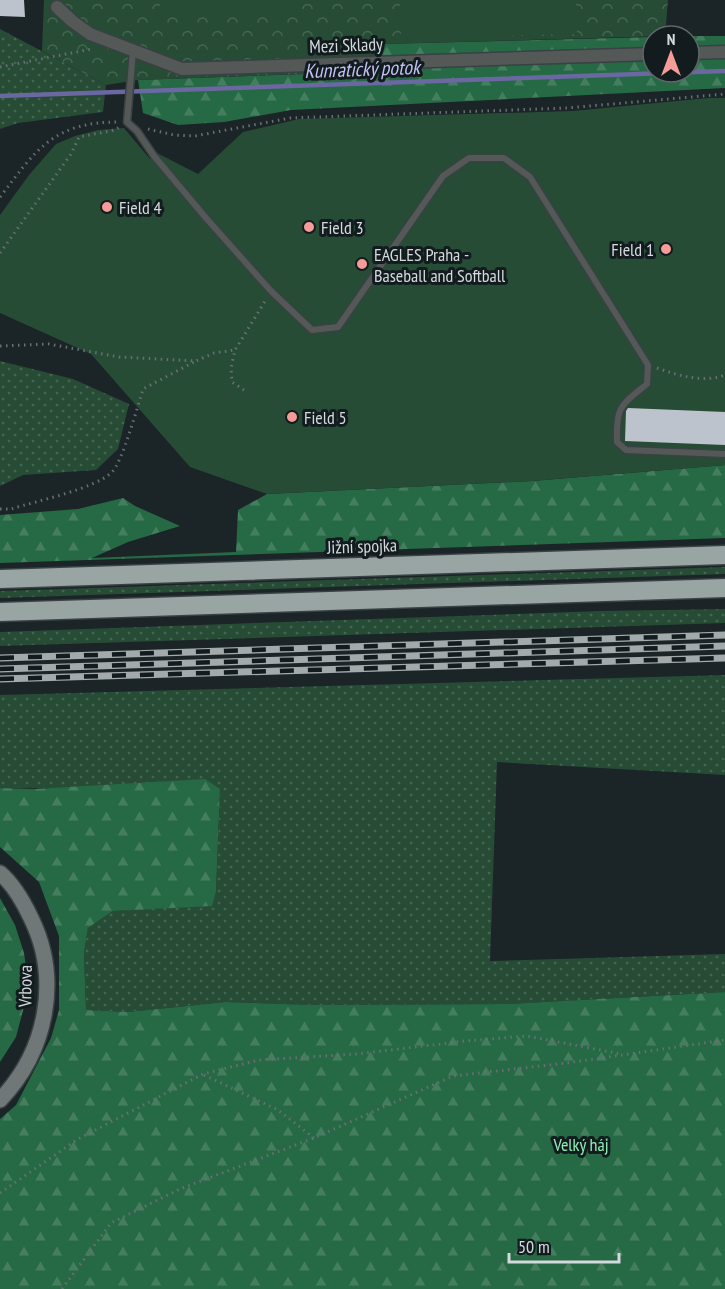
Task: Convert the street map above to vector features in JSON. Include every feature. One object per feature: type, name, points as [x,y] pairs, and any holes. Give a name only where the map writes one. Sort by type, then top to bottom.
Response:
[{"type":"highway","name":"Jižní spojka","points":[[0,579],[725,555]]},
{"type":"highway","points":[[0,612],[725,588]]},
{"type":"main road","name":"Vrbova","points":[[0,873],[8,880],[24,903],[36,927],[44,951],[47,974],[46,1005],[39,1038],[23,1070],[0,1100]]},
{"type":"street","name":"Mezi Sklady","points":[[54,4],[90,34],[182,69],[641,54]]},
{"type":"street","points":[[701,53],[725,52]]},
{"type":"lane","points":[[134,51],[127,122],[137,131],[153,156],[206,219],[271,291],[312,330],[338,327],[443,176],[469,158],[504,158],[530,177],[648,365],[646,384],[623,403],[617,421],[617,442],[626,450],[725,454]]},
{"type":"path","points":[[0,68],[116,44]]},
{"type":"path","points":[[0,197],[35,152],[60,133],[100,122],[127,122],[174,135],[195,136],[290,118],[567,108],[725,94]]},
{"type":"path","points":[[0,253],[71,154],[79,137],[115,130],[127,122]]},
{"type":"path","points":[[244,390],[232,382],[231,368],[235,350],[271,291]]},
{"type":"path","points":[[0,346],[49,344],[119,357],[196,361]]},
{"type":"path","points":[[0,509],[11,508],[90,485],[113,472],[126,442],[143,389],[214,352],[235,350]]},
{"type":"path","points":[[648,365],[680,376],[711,380],[725,375]]},
{"type":"path","points":[[0,1193],[78,1139],[203,1074],[259,1060],[357,1054],[527,1036],[623,1055]]},
{"type":"path","points":[[62,1289],[111,1223],[180,1189],[314,1138],[453,1076],[725,1040]]},
{"type":"path","points":[[203,1074],[278,1110],[314,1138]]},
{"type":"green space","points":[[44,0],[668,0],[666,24],[641,24],[641,37],[383,44],[361,72],[138,80],[106,85],[42,51]]},
{"type":"green space","points":[[160,0],[294,0],[294,13],[160,14]]},
{"type":"green space","points":[[400,0],[576,0],[577,34],[401,38]]},
{"type":"green space","points":[[0,29],[106,85],[103,112],[18,123],[0,129]]},
{"type":"green space","points":[[701,36],[725,36],[725,88],[291,110],[224,122],[178,125],[143,113],[138,80],[361,72],[382,44],[641,37],[641,84],[701,84]]},
{"type":"green space","name":"EAGLES Praha - Baseball and Softball","points":[[725,98],[725,465],[532,481],[267,494],[190,467],[91,354],[0,313],[0,215],[29,175],[56,144],[75,136],[98,130],[124,128],[150,159],[157,153],[198,174],[243,132],[299,119],[573,111]]},
{"type":"green space","points":[[0,361],[73,379],[129,404],[118,449],[96,470],[23,475],[0,486]]},
{"type":"green space","points":[[725,465],[725,538],[0,563],[0,515],[78,509],[123,498],[135,506],[180,526],[128,542],[92,558],[236,552],[238,510],[267,494],[532,481]]},
{"type":"green space","points":[[725,567],[725,574],[0,598],[0,591]]},
{"type":"green space","points":[[725,609],[725,623],[0,646],[0,632],[601,611]]},
{"type":"green space","points":[[725,675],[725,775],[497,762],[490,961],[725,954],[725,992],[506,1004],[314,1005],[225,1002],[128,1012],[86,1010],[84,953],[88,928],[113,911],[212,905],[216,892],[220,789],[0,788],[0,695]]},
{"type":"green space","name":"Velký háj","points":[[205,779],[220,789],[216,892],[212,906],[113,911],[88,928],[84,953],[86,1010],[128,1012],[225,1002],[314,1005],[506,1004],[725,992],[725,1289],[0,1289],[0,1119],[16,1105],[51,1038],[59,1010],[59,936],[39,882],[0,847],[0,788],[34,789]]},
{"type":"green space","points":[[0,898],[15,925],[24,953],[29,988],[16,1037],[0,1062]]},
{"type":"building","points":[[0,0],[24,0],[25,17],[0,16]]},
{"type":"building","points":[[628,408],[725,412],[725,445],[625,441]]},
{"type":"waterway","name":"Kunratický potok","points":[[0,96],[725,71]]},
{"type":"railway","points":[[0,658],[725,635]]},
{"type":"railway","points":[[0,669],[725,646]]},
{"type":"railway","points":[[0,679],[725,658]]},
{"type":"place","name":"Field 4","points":[[107,207]]},
{"type":"place","name":"Field 3","points":[[309,227]]},
{"type":"place","name":"Field 1","points":[[666,249]]},
{"type":"place","name":"EAGLES Praha - Baseball and Softball","points":[[362,264]]},
{"type":"place","name":"Field 5","points":[[292,417]]}]
